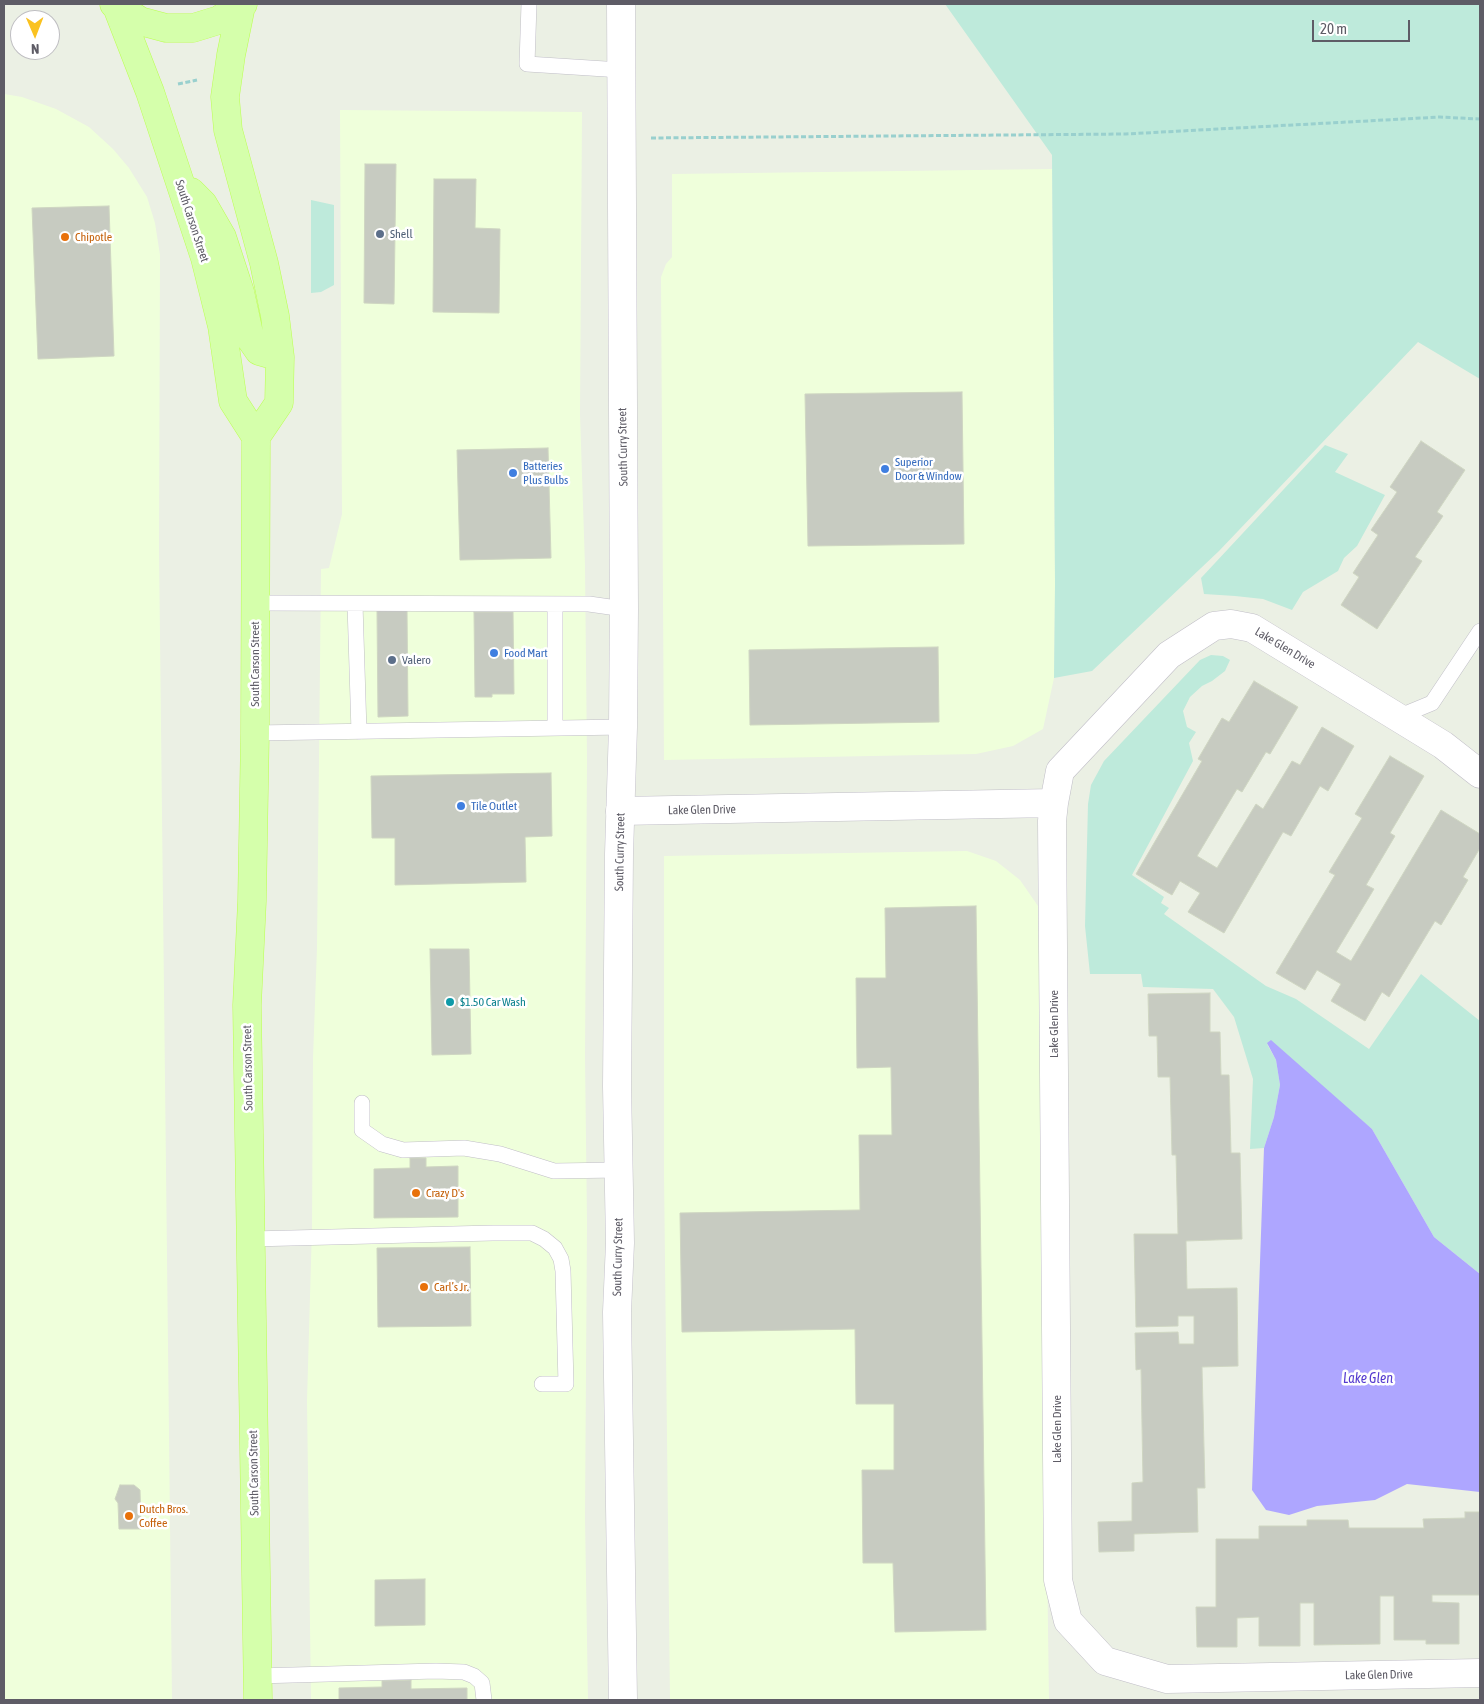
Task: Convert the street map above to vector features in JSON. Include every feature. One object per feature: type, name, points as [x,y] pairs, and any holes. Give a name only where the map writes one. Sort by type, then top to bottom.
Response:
[{"type":"main road","points":[[115,5],[140,21],[166,28],[193,28],[219,20],[242,5]]},
{"type":"main road","name":"South Carson Street","points":[[115,5],[150,92],[205,258],[222,326],[233,401],[256,437],[255,733],[252,901],[247,1005],[258,1688]]},
{"type":"main road","points":[[242,5],[231,55],[225,97],[228,130],[264,262],[275,316],[280,357],[279,403],[256,437]]},
{"type":"main road","points":[[179,180],[203,204],[222,237],[240,292],[250,338],[259,351],[280,357]]},
{"type":"street","name":"South Curry Street","points":[[621,4],[621,338],[624,609],[617,1086],[623,1700]]},
{"type":"street","name":"Lake Glen Drive","points":[[1480,774],[1443,745],[1252,628],[1231,624],[1214,626],[1169,655],[1060,772],[1054,802],[1052,831],[1058,1580],[1068,1621],[1105,1661],[1167,1679],[1480,1673]]},
{"type":"street","name":"Lake Glen Drive","points":[[620,811],[1054,802]]},
{"type":"lane","points":[[528,4],[527,64],[621,70]]},
{"type":"lane","points":[[256,603],[589,604],[624,609]]},
{"type":"lane","points":[[356,604],[358,732]]},
{"type":"lane","points":[[555,604],[555,727]]},
{"type":"lane","points":[[1398,717],[1432,703],[1480,631]]},
{"type":"lane","points":[[255,733],[623,727]]},
{"type":"lane","points":[[362,1103],[362,1130],[382,1144],[404,1150],[464,1148],[500,1154],[554,1170],[618,1170]]},
{"type":"lane","points":[[251,1239],[532,1233],[544,1239],[555,1248],[561,1259],[563,1271],[566,1384],[542,1384]]},
{"type":"lane","points":[[258,1688],[436,1671],[464,1672],[474,1676],[482,1683],[484,1700]]},
{"type":"path","points":[[177,85],[204,78]]},
{"type":"path","points":[[622,138],[1126,134],[1440,117],[1480,119]]},
{"type":"shaded area","points":[[945,4],[1480,4],[1480,379],[1418,342],[1219,551],[1092,671],[1054,678],[1052,155]]},
{"type":"shaded area","points":[[4,94],[22,97],[56,109],[89,127],[113,149],[129,168],[147,197],[155,223],[160,255],[159,549],[172,1700],[4,1700]]},
{"type":"shaded area","points":[[340,110],[582,112],[580,414],[585,566],[587,760],[585,1517],[588,1700],[311,1700],[307,1401],[312,1227],[313,1058],[317,948],[321,569],[329,568],[342,514]]},
{"type":"shaded area","points":[[1052,169],[1054,678],[1043,729],[1013,746],[976,754],[664,760],[661,277],[666,264],[672,257],[672,174]]},
{"type":"shaded area","points":[[311,200],[334,205],[334,285],[321,292],[311,293]]},
{"type":"shaded area","points":[[1325,445],[1348,454],[1335,472],[1385,495],[1357,546],[1344,558],[1338,571],[1303,592],[1292,610],[1263,599],[1204,594],[1201,578]]},
{"type":"shaded area","points":[[1211,655],[1223,656],[1230,660],[1225,671],[1202,686],[1190,697],[1183,711],[1187,727],[1196,732],[1189,743],[1193,761],[1132,875],[1164,897],[1161,903],[1169,908],[1164,914],[1266,986],[1296,999],[1369,1049],[1421,974],[1480,1021],[1480,1274],[1434,1237],[1372,1129],[1267,1044],[1276,1060],[1280,1085],[1274,1117],[1264,1148],[1250,1149],[1253,1079],[1234,1017],[1213,989],[1143,987],[1141,974],[1090,974],[1085,926],[1088,804],[1091,785],[1104,761],[1200,660]]},
{"type":"shaded area","points":[[967,851],[996,861],[1020,880],[1038,906],[1049,1700],[670,1700],[664,1174],[664,856]]},
{"type":"water","name":"Lake Glen","points":[[1271,1040],[1372,1129],[1434,1237],[1480,1274],[1480,1492],[1407,1484],[1375,1500],[1317,1506],[1289,1515],[1266,1510],[1252,1490],[1264,1148],[1274,1117],[1280,1085],[1276,1060],[1267,1043]]},
{"type":"building","name":"Shell","points":[[365,164],[396,164],[394,304],[364,303]]},
{"type":"building","points":[[434,179],[476,179],[475,228],[500,229],[499,313],[433,312]]},
{"type":"building","points":[[109,206],[114,356],[38,359],[32,208]]},
{"type":"building","name":"Superior Door & Window","points":[[962,392],[964,544],[808,546],[805,394]]},
{"type":"building","points":[[1421,441],[1465,470],[1437,512],[1443,516],[1415,557],[1422,561],[1377,629],[1341,605],[1359,577],[1353,573],[1378,535],[1371,530],[1397,492],[1390,487]]},
{"type":"building","points":[[548,448],[551,558],[460,560],[457,450]]},
{"type":"building","points":[[377,610],[407,610],[408,716],[378,717]]},
{"type":"building","name":"Food Mart","points":[[474,612],[513,612],[514,694],[492,694],[492,697],[475,697]]},
{"type":"building","points":[[938,647],[939,722],[750,725],[749,650]]},
{"type":"building","points":[[1254,681],[1298,707],[1270,754],[1266,752],[1242,792],[1237,789],[1197,856],[1217,868],[1256,804],[1263,809],[1292,761],[1300,765],[1322,727],[1354,746],[1328,791],[1320,786],[1291,836],[1283,832],[1224,933],[1188,912],[1200,893],[1180,881],[1172,895],[1136,874],[1202,761],[1198,759],[1222,718],[1229,722]]},
{"type":"building","points":[[1390,756],[1424,776],[1390,833],[1395,836],[1366,885],[1374,889],[1336,952],[1351,961],[1441,810],[1480,834],[1480,848],[1463,877],[1468,880],[1441,925],[1435,921],[1389,997],[1382,992],[1365,1021],[1331,1001],[1341,984],[1317,970],[1305,990],[1276,973],[1335,875],[1329,872],[1362,818],[1355,814]]},
{"type":"building","name":"Tile Outlet","points":[[551,773],[552,836],[525,837],[526,882],[395,885],[395,838],[372,838],[371,776]]},
{"type":"building","points":[[976,906],[986,1630],[895,1632],[893,1563],[863,1563],[862,1470],[894,1470],[894,1404],[856,1404],[855,1329],[682,1332],[680,1213],[860,1210],[859,1135],[892,1135],[891,1067],[857,1068],[856,978],[886,978],[885,908]]},
{"type":"building","name":"$1.50 Car Wash","points":[[430,949],[469,949],[471,1054],[432,1055]]},
{"type":"building","points":[[1210,993],[1210,1032],[1220,1032],[1221,1075],[1229,1075],[1231,1153],[1240,1153],[1242,1239],[1186,1241],[1187,1289],[1237,1288],[1238,1366],[1202,1367],[1205,1488],[1197,1488],[1198,1532],[1134,1534],[1134,1551],[1099,1552],[1098,1522],[1132,1521],[1132,1483],[1143,1482],[1141,1369],[1136,1370],[1135,1333],[1178,1332],[1179,1344],[1194,1344],[1194,1316],[1178,1316],[1178,1326],[1136,1327],[1134,1234],[1178,1234],[1176,1155],[1172,1155],[1170,1077],[1158,1077],[1157,1036],[1149,1036],[1148,994]]},
{"type":"building","name":"Crazy D's","points":[[410,1158],[426,1158],[426,1167],[458,1166],[458,1217],[374,1218],[374,1169],[410,1168]]},
{"type":"building","name":"Carl’s Jr.","points":[[470,1247],[471,1326],[378,1327],[377,1248]]},
{"type":"building","name":"Dutch Bros. Coffee","points":[[120,1485],[134,1485],[140,1490],[141,1529],[119,1529],[118,1503],[115,1499]]},
{"type":"building","points":[[1465,1512],[1480,1512],[1480,1595],[1432,1595],[1432,1602],[1459,1603],[1459,1644],[1426,1644],[1426,1640],[1394,1640],[1394,1596],[1380,1596],[1380,1644],[1314,1645],[1314,1603],[1300,1603],[1300,1646],[1259,1646],[1259,1617],[1237,1618],[1237,1647],[1197,1647],[1196,1607],[1216,1607],[1216,1539],[1259,1539],[1259,1526],[1307,1526],[1307,1520],[1348,1520],[1349,1528],[1424,1528],[1423,1519],[1465,1518]]},
{"type":"building","points":[[425,1579],[425,1625],[375,1626],[375,1580]]},
{"type":"building","points":[[411,1680],[411,1689],[467,1688],[467,1700],[339,1700],[339,1688],[382,1687],[382,1681]]},
{"type":"place","name":"Shell","points":[[380,234]]},
{"type":"place","name":"Chipotle","points":[[65,237]]},
{"type":"place","name":"Superior Door & Window","points":[[885,469]]},
{"type":"place","name":"Batteries Plus Bulbs","points":[[513,473]]},
{"type":"place","name":"Food Mart","points":[[494,653]]},
{"type":"place","name":"Valero","points":[[392,660]]},
{"type":"place","name":"Tile Outlet","points":[[461,806]]},
{"type":"place","name":"$1.50 Car Wash","points":[[450,1002]]},
{"type":"place","name":"Crazy D's","points":[[416,1193]]},
{"type":"place","name":"Carl’s Jr.","points":[[424,1287]]},
{"type":"place","name":"Dutch Bros. Coffee","points":[[129,1516]]}]
